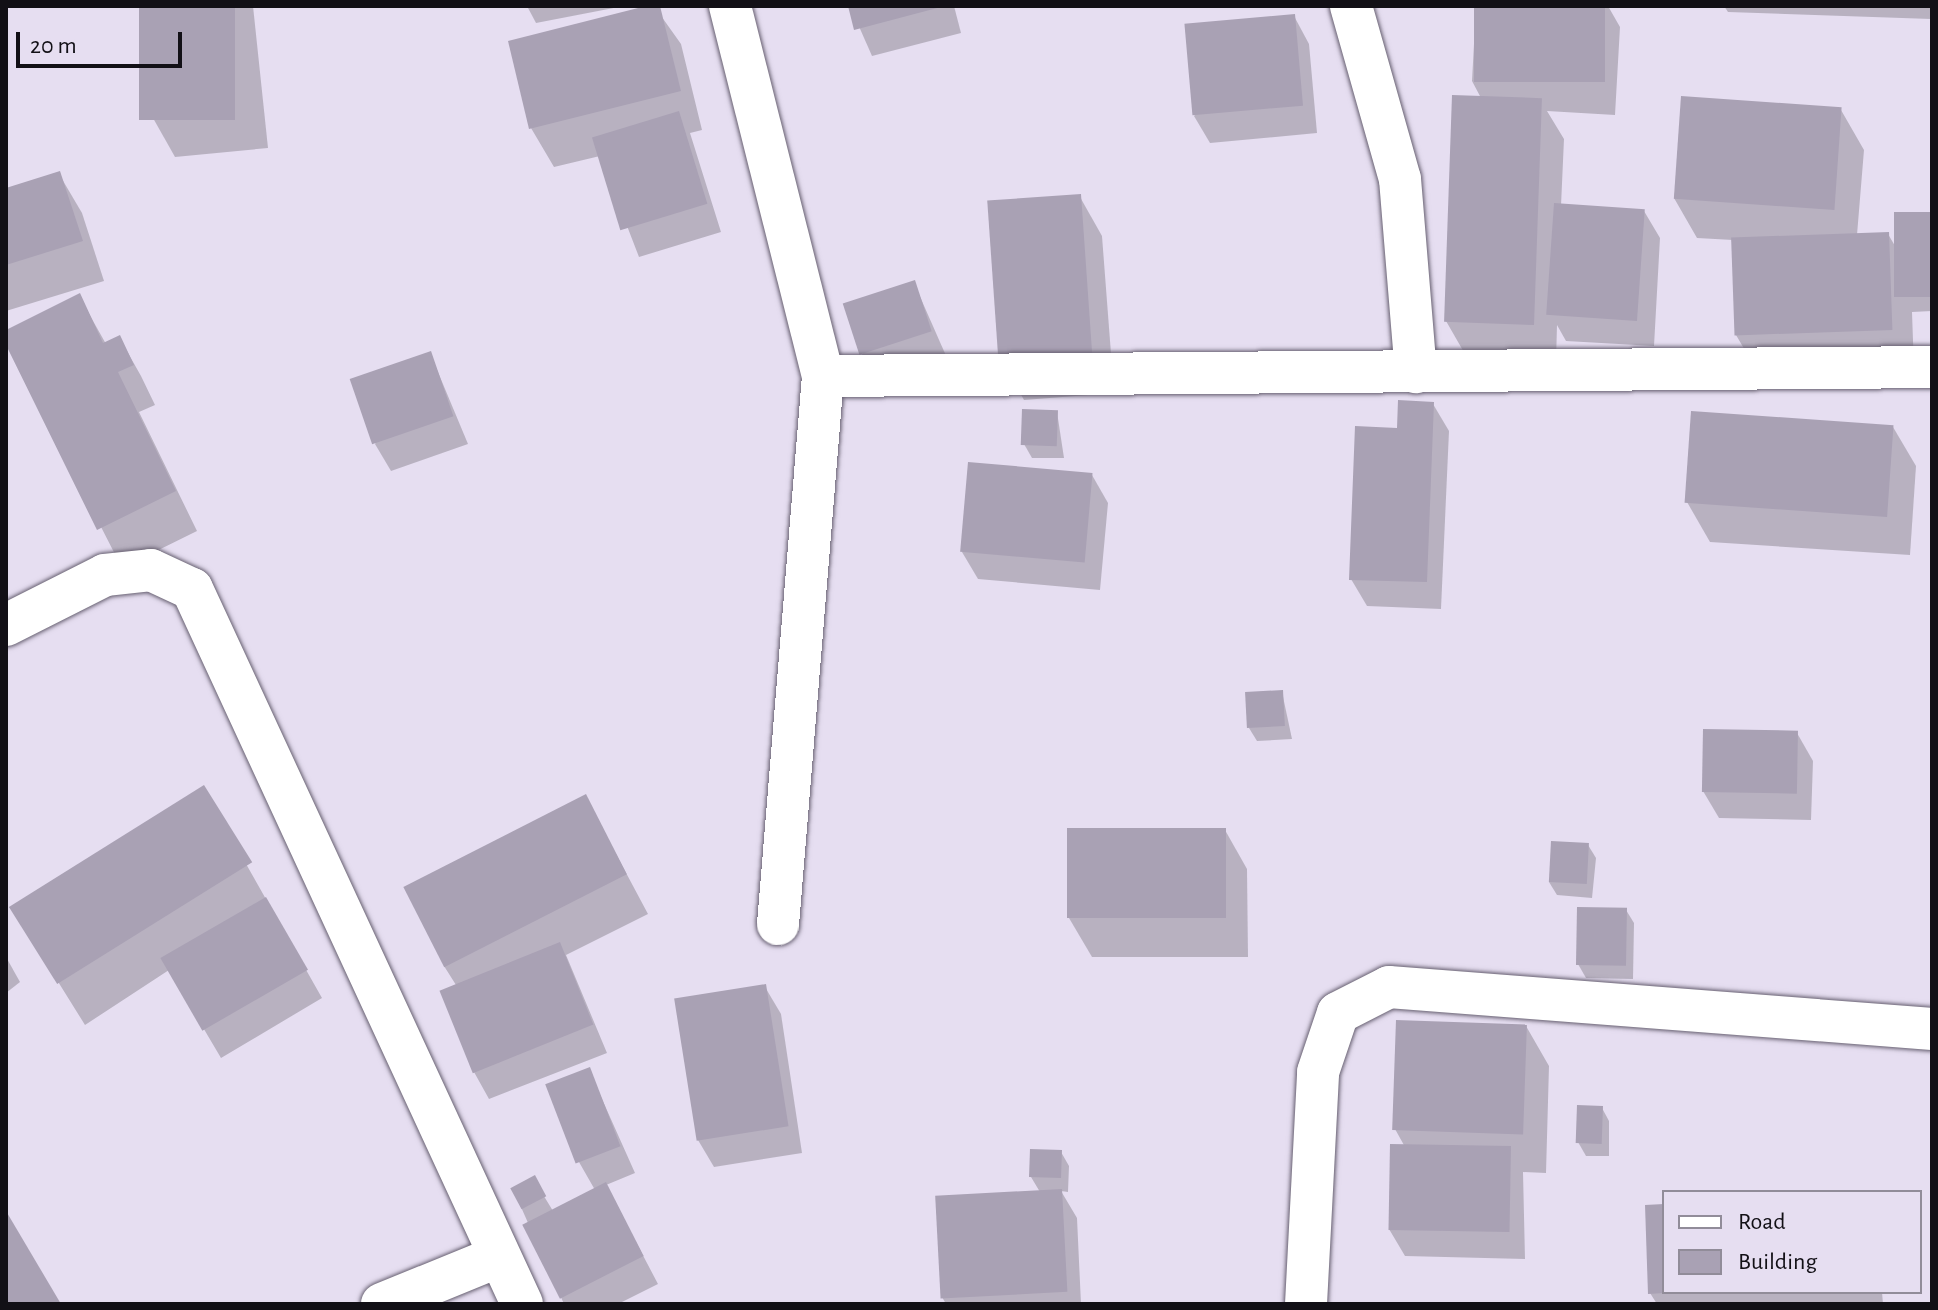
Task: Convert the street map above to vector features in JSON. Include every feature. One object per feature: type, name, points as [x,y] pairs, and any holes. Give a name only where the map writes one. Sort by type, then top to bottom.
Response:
[{"type":"street","points":[[730,6],[823,376],[778,924]]},
{"type":"street","points":[[1351,6],[1400,179],[1416,372]]},
{"type":"street","points":[[823,376],[1932,367]]},
{"type":"street","points":[[6,625],[105,575],[151,570],[192,589],[497,1257],[522,1304]]},
{"type":"street","points":[[1306,1304],[1318,1072],[1338,1013],[1389,987],[1932,1029]]},
{"type":"street","points":[[382,1304],[497,1257]]},
{"type":"building","points":[[139,6],[235,6],[235,120],[139,120]]},
{"type":"building","points":[[646,6],[660,6],[681,91],[529,129],[508,41]]},
{"type":"building","points":[[848,6],[941,6],[941,7],[854,30]]},
{"type":"building","points":[[1474,6],[1605,6],[1605,82],[1474,82]]},
{"type":"building","points":[[1295,14],[1303,106],[1192,115],[1184,24]]},
{"type":"building","points":[[1452,95],[1542,98],[1534,325],[1444,322]]},
{"type":"building","points":[[1681,96],[1842,107],[1834,210],[1674,199]]},
{"type":"building","points":[[679,111],[707,204],[620,230],[592,138]]},
{"type":"building","points":[[60,171],[83,241],[6,265],[6,188]]},
{"type":"building","points":[[1081,194],[1092,354],[998,360],[987,201]]},
{"type":"building","points":[[1554,203],[1645,209],[1637,321],[1546,315]]},
{"type":"building","points":[[1894,212],[1932,212],[1932,297],[1894,297]]},
{"type":"building","points":[[1889,232],[1892,330],[1735,335],[1731,238]]},
{"type":"building","points":[[915,280],[932,331],[859,355],[843,303]]},
{"type":"building","points":[[80,293],[103,343],[120,335],[134,365],[118,372],[176,491],[97,530],[6,345],[6,330]]},
{"type":"building","points":[[431,351],[453,416],[372,444],[350,379]]},
{"type":"building","points":[[1398,400],[1434,402],[1427,582],[1349,580],[1355,426],[1397,428]]},
{"type":"building","points":[[1022,409],[1058,410],[1057,446],[1021,445]]},
{"type":"building","points":[[1691,411],[1894,425],[1887,517],[1685,503]]},
{"type":"building","points":[[968,462],[1093,473],[1085,563],[960,552]]},
{"type":"building","points":[[1283,690],[1285,726],[1247,728],[1245,692]]},
{"type":"building","points":[[1703,729],[1798,731],[1797,794],[1702,792]]},
{"type":"building","points":[[204,785],[252,862],[57,984],[9,907]]},
{"type":"building","points":[[586,794],[627,874],[444,967],[403,887]]},
{"type":"building","points":[[1067,828],[1226,828],[1226,918],[1067,918]]},
{"type":"building","points":[[1551,841],[1589,843],[1587,884],[1549,882]]},
{"type":"building","points":[[266,897],[308,970],[202,1031],[160,958]]},
{"type":"building","points":[[1577,907],[1627,908],[1626,966],[1576,965]]},
{"type":"building","points":[[560,942],[593,1025],[473,1073],[439,991]]},
{"type":"building","points":[[766,984],[789,1126],[697,1141],[674,999]]},
{"type":"building","points":[[1396,1020],[1527,1025],[1523,1135],[1392,1130]]},
{"type":"building","points":[[590,1067],[620,1146],[576,1164],[545,1084]]},
{"type":"building","points":[[1577,1105],[1603,1106],[1602,1144],[1576,1143]]},
{"type":"building","points":[[1390,1144],[1511,1146],[1509,1232],[1388,1230]]},
{"type":"building","points":[[1030,1149],[1062,1150],[1061,1178],[1029,1177]]},
{"type":"building","points":[[535,1175],[546,1196],[522,1209],[510,1188]]},
{"type":"building","points":[[606,1182],[644,1256],[560,1299],[522,1225]]},
{"type":"building","points":[[1062,1189],[1067,1292],[941,1299],[935,1196]]},
{"type":"building","points":[[1662,1204],[1662,1293],[1648,1294],[1645,1205]]},
{"type":"building","points":[[6,1211],[61,1304],[6,1304]]}]
